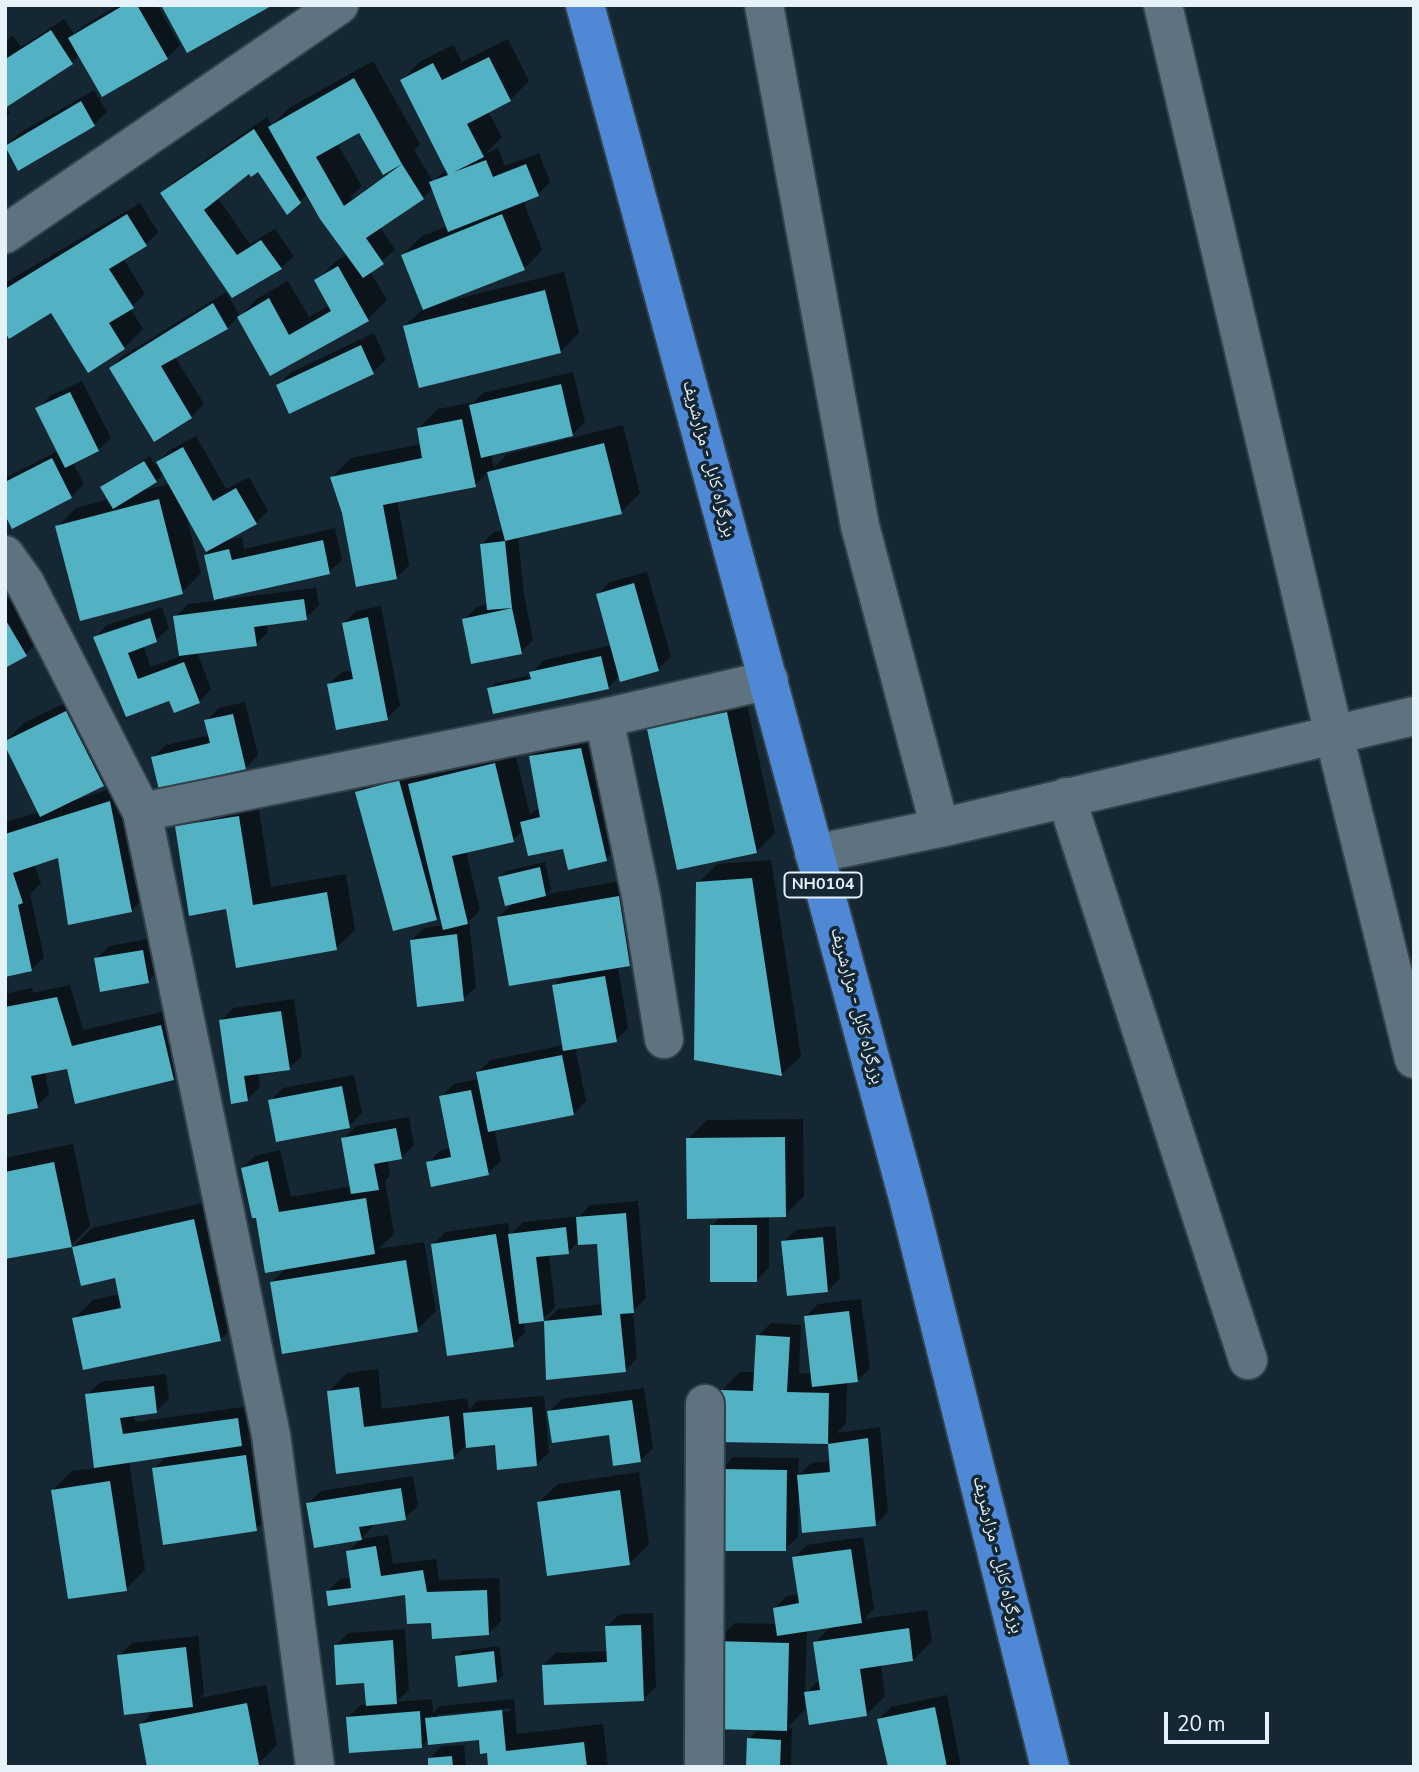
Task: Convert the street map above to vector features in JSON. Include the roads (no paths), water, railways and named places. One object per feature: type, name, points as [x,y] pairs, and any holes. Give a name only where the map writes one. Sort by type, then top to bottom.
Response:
[{"type":"highway","name":"بزرگراه کابل - مزارشریف","points":[[585,5],[908,1198],[1050,1767]]},
{"type":"street","points":[[5,234],[339,5]]},
{"type":"street","points":[[764,5],[860,526],[940,828]]},
{"type":"street","points":[[1163,5],[1334,735],[1414,1059]]},
{"type":"street","points":[[5,555],[25,583],[142,812],[271,1435],[315,1767]]},
{"type":"street","points":[[142,812],[604,718],[769,680]]},
{"type":"street","points":[[814,854],[940,828],[1414,716]]},
{"type":"street","points":[[604,718],[641,896],[664,1039]]},
{"type":"street","points":[[1066,797],[1248,1360]]},
{"type":"street","points":[[704,1767],[705,1404]]}]
